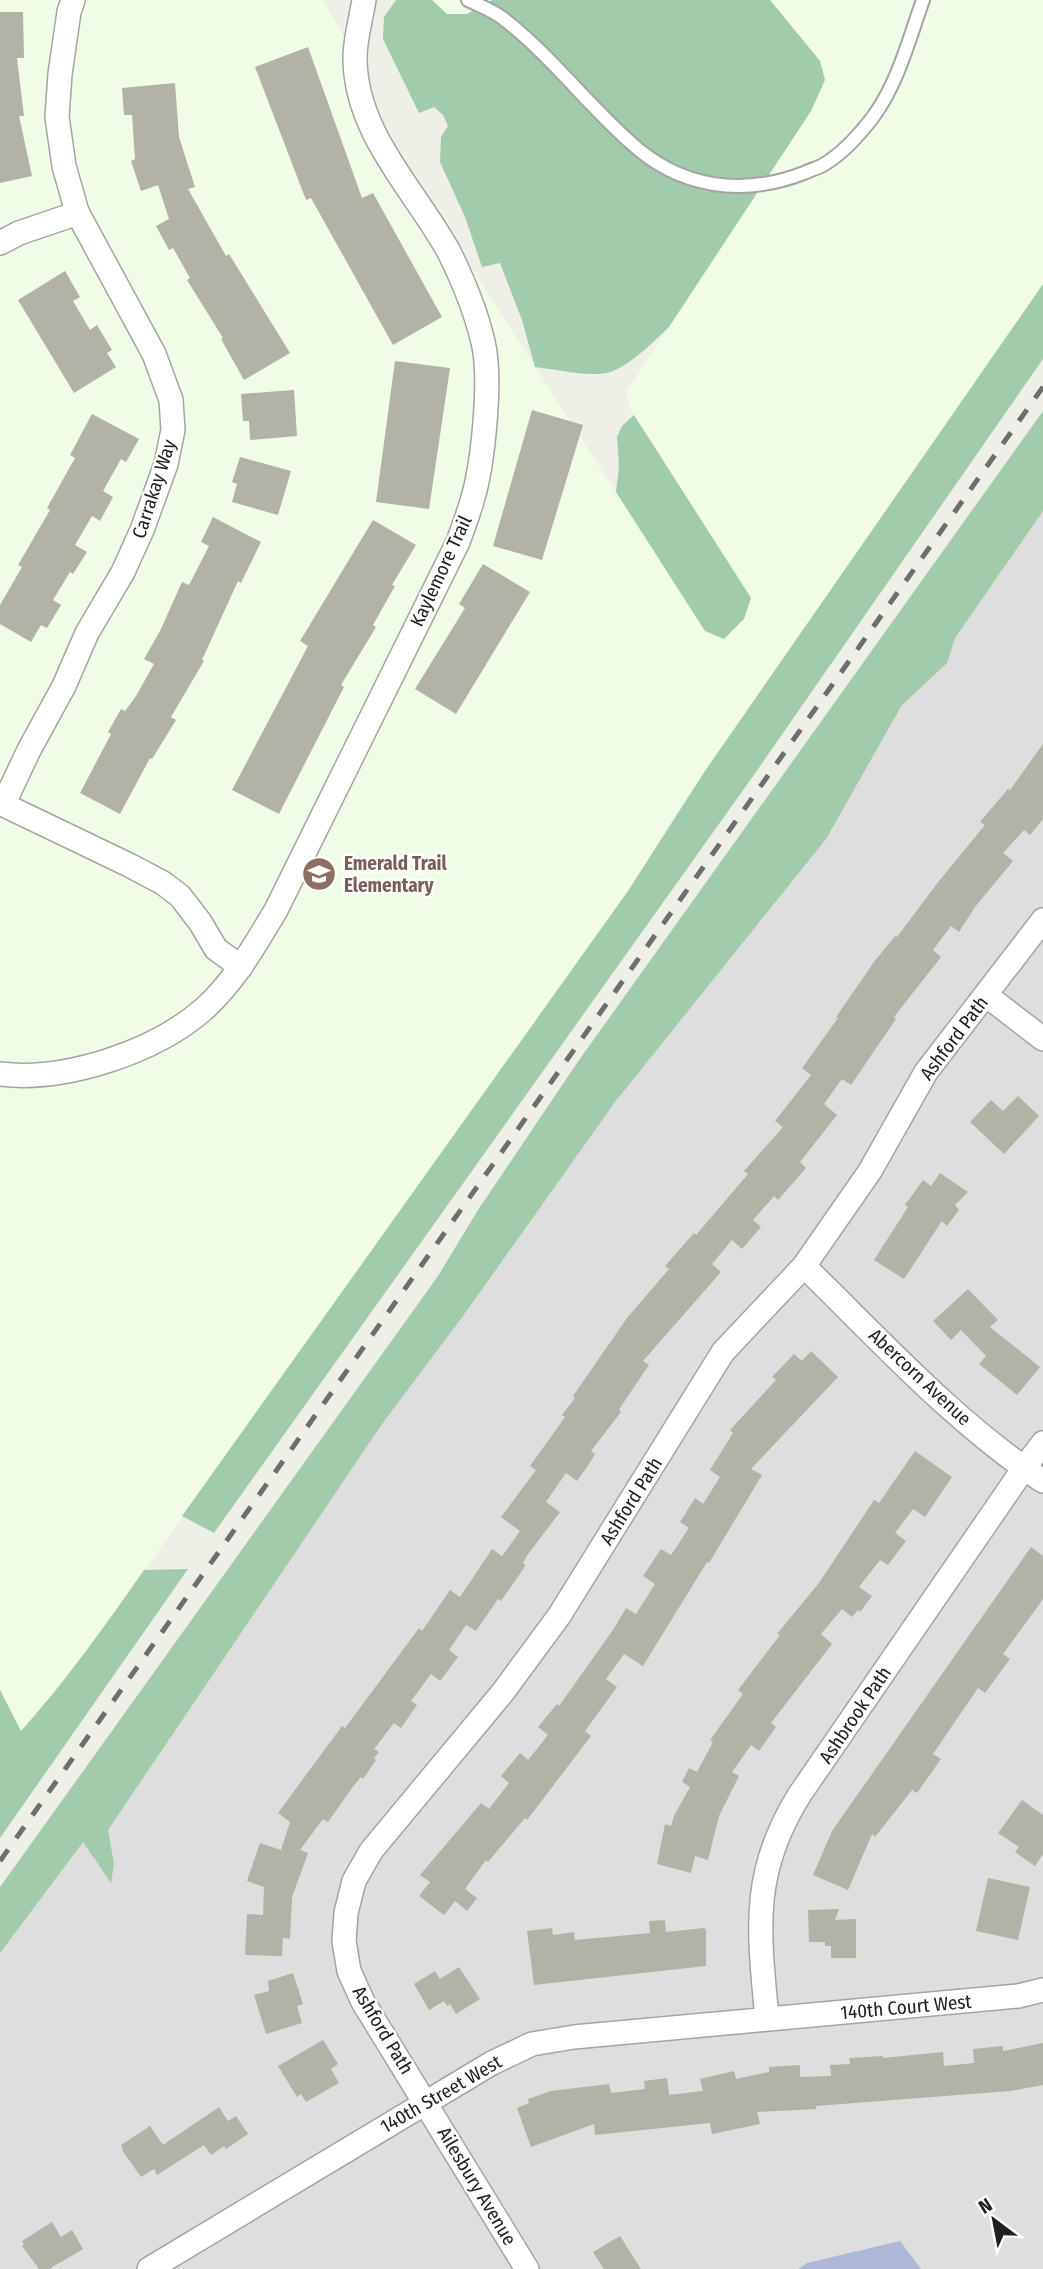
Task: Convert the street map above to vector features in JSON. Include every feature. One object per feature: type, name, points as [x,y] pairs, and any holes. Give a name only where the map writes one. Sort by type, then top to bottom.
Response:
[{"type":"street","name":"Carrakay Way","points":[[1,804],[64,686],[87,633],[128,561],[166,464],[173,430],[171,400],[154,354],[78,213],[64,166],[57,117],[60,74],[72,0]]},
{"type":"street","name":"Kaylemore Trail","points":[[0,1074],[71,1070],[109,1062],[182,1026],[205,1008],[242,967],[276,910],[458,542],[473,499],[484,430],[484,344],[450,255],[424,209],[373,131],[358,91],[355,56],[365,0]]},
{"type":"street","points":[[0,243],[19,233],[78,213]]},
{"type":"street","points":[[1,804],[163,883],[180,896],[216,949],[242,967]]},
{"type":"street","name":"Ashford Path","points":[[426,2102],[363,2002],[349,1971],[344,1941],[346,1913],[354,1881],[371,1851],[503,1692],[559,1616],[723,1352],[804,1266],[870,1171],[926,1072],[1043,920]]},
{"type":"street","points":[[986,995],[1043,1039]]},
{"type":"street","name":"Abercorn Avenue","points":[[804,1266],[945,1403],[1043,1481]]},
{"type":"street","name":"Ashbrook Path","points":[[768,2020],[759,1920],[764,1876],[778,1833],[800,1794],[1043,1443]]},
{"type":"street","name":"140th Court West","points":[[768,2020],[1018,1996],[1043,1990]]},
{"type":"street","name":"140th Street West","points":[[159,2266],[426,2102],[492,2063],[532,2044],[574,2037],[768,2020]]},
{"type":"street","name":"Ailesbury Avenue","points":[[426,2102],[527,2269]]},
{"type":"lane","points":[[468,0],[504,18],[574,84],[632,145],[664,167],[689,179],[736,187],[777,183],[824,165],[849,144],[873,117],[891,87],[923,0]]},
{"type":"shaded area","name":"Emerald Trail Elementary","points":[[0,0],[323,0],[355,56],[358,91],[705,631],[724,639],[751,597],[629,407],[627,391],[811,111],[825,80],[820,61],[770,0],[1043,0],[1043,284],[678,811],[628,891],[80,1661],[21,1732],[0,1690]]},
{"type":"shaded area","points":[[412,0],[492,0],[434,33]]},
{"type":"shaded area","points":[[1043,468],[1043,2269],[0,2269],[0,1941]]},
{"type":"green space","points":[[396,0],[432,0],[447,14],[467,14],[492,0],[770,0],[820,61],[825,80],[811,111],[669,327],[636,357],[613,371],[586,374],[535,367],[522,320],[500,263],[482,267],[465,217],[440,162],[441,137],[448,126],[443,115],[434,107],[419,113],[383,39],[384,17]]},
{"type":"green space","points":[[1043,284],[1043,359],[756,772],[214,1533],[182,1516],[628,891],[705,771]]},
{"type":"green space","points":[[1043,411],[1043,511],[955,638],[947,663],[902,705],[826,839],[615,1102],[463,1316],[382,1424],[108,1830],[114,1864],[111,1883],[83,1842],[0,1953],[0,1887],[438,1276],[478,1210],[577,1063]]},
{"type":"green space","points":[[634,415],[751,598],[744,619],[724,639],[705,631],[616,492],[619,467],[617,437],[622,426]]},
{"type":"green space","points":[[188,1569],[0,1838],[0,1690],[21,1731],[69,1673],[144,1570]]},
{"type":"water","points":[[900,2241],[921,2269],[798,2269],[807,2263]]},
{"type":"building","points":[[0,12],[23,12],[24,58],[17,58],[24,116],[19,116],[32,176],[0,183]]},
{"type":"building","points":[[308,47],[362,198],[373,193],[442,317],[393,345],[311,198],[306,200],[255,67]]},
{"type":"building","points":[[175,83],[179,137],[195,187],[188,189],[226,256],[229,254],[290,353],[244,380],[221,339],[223,338],[187,280],[190,278],[173,248],[169,250],[156,226],[169,219],[158,185],[141,191],[131,161],[135,159],[132,115],[124,115],[122,88]]},
{"type":"building","points":[[65,271],[80,297],[73,301],[90,330],[97,325],[112,350],[107,353],[116,367],[74,393],[18,300]]},
{"type":"building","points":[[395,361],[450,368],[429,509],[376,502]]},
{"type":"building","points":[[294,390],[297,436],[250,440],[249,421],[243,421],[241,394]]},
{"type":"building","points":[[532,410],[583,425],[542,560],[493,546]]},
{"type":"building","points":[[92,414],[139,439],[126,462],[121,459],[103,491],[113,497],[100,521],[92,516],[75,545],[87,552],[73,574],[70,572],[53,600],[61,605],[47,628],[41,625],[31,642],[0,624],[0,605],[22,567],[18,565],[50,510],[47,508],[75,458],[70,455]]},
{"type":"building","points":[[240,457],[291,471],[278,515],[232,502],[237,484],[232,482]]},
{"type":"building","points":[[213,517],[261,542],[241,583],[238,581],[202,660],[204,661],[171,717],[176,720],[152,759],[150,758],[120,814],[80,793],[121,709],[125,711],[136,696],[154,664],[144,659],[182,582],[189,585],[209,546],[201,542]]},
{"type":"building","points":[[373,520],[416,545],[392,585],[395,586],[373,625],[376,627],[341,685],[344,687],[279,814],[232,790],[308,646],[300,641]]},
{"type":"building","points":[[483,564],[530,592],[456,714],[415,689],[465,608],[459,604]]},
{"type":"building","points":[[1043,744],[1043,819],[1030,835],[1024,830],[1003,853],[1013,861],[975,907],[959,932],[951,926],[933,950],[941,957],[894,1017],[896,1019],[851,1085],[842,1079],[824,1104],[837,1115],[800,1162],[806,1168],[778,1200],[774,1196],[753,1220],[761,1227],[742,1249],[732,1240],[712,1264],[721,1272],[643,1361],[649,1365],[619,1410],[621,1412],[591,1451],[595,1454],[589,1464],[577,1481],[566,1473],[546,1502],[560,1512],[526,1557],[523,1564],[526,1565],[501,1601],[498,1599],[476,1631],[466,1625],[449,1650],[458,1657],[440,1681],[431,1674],[411,1701],[417,1705],[401,1728],[394,1723],[374,1749],[379,1752],[363,1779],[361,1777],[352,1788],[328,1822],[323,1819],[300,1850],[308,1853],[292,1897],[290,1939],[283,1938],[282,1956],[245,1955],[247,1914],[263,1915],[264,1887],[247,1881],[260,1843],[281,1850],[290,1822],[278,1813],[419,1628],[422,1631],[450,1590],[460,1597],[492,1549],[502,1556],[520,1531],[501,1517],[536,1470],[530,1466],[565,1417],[562,1415],[575,1398],[573,1396],[627,1318],[669,1269],[665,1266],[694,1233],[696,1235],[748,1174],[744,1171],[783,1127],[775,1121],[811,1075],[802,1068],[838,1018],[836,1017],[874,962],[895,936],[897,937],[985,825],[980,822],[1008,789],[1010,790]]},
{"type":"building","points":[[1018,1096],[1039,1116],[1004,1154],[970,1122],[991,1100],[1003,1111]]},
{"type":"building","points":[[940,1173],[968,1192],[955,1205],[959,1210],[947,1226],[942,1221],[904,1279],[874,1260],[908,1207],[905,1205],[923,1180],[931,1186]]},
{"type":"building","points":[[968,1289],[998,1320],[990,1327],[1040,1367],[1017,1395],[979,1364],[986,1356],[961,1330],[951,1340],[933,1321]]},
{"type":"building","points":[[811,1351],[838,1377],[751,1469],[762,1475],[709,1563],[707,1562],[643,1666],[624,1654],[606,1679],[617,1687],[585,1731],[591,1736],[527,1820],[525,1818],[488,1862],[486,1860],[465,1889],[477,1898],[467,1911],[455,1901],[444,1915],[419,1896],[430,1882],[420,1875],[481,1803],[489,1809],[509,1783],[501,1776],[520,1753],[528,1760],[548,1735],[538,1727],[557,1704],[559,1706],[626,1608],[636,1614],[655,1584],[643,1576],[661,1549],[671,1555],[689,1528],[680,1522],[695,1498],[703,1504],[720,1477],[710,1470],[733,1433],[730,1430],[776,1380],[772,1377],[794,1354],[802,1361]]},
{"type":"building","points":[[915,1451],[952,1477],[925,1517],[913,1509],[895,1533],[906,1541],[888,1565],[880,1560],[859,1587],[872,1596],[860,1612],[858,1610],[852,1617],[842,1609],[821,1634],[832,1644],[771,1723],[776,1727],[759,1751],[751,1745],[732,1772],[739,1776],[719,1816],[708,1860],[695,1856],[691,1873],[657,1864],[665,1824],[671,1826],[690,1787],[682,1782],[689,1768],[697,1772],[713,1742],[710,1740],[743,1694],[738,1690],[780,1635],[777,1634],[819,1583],[874,1500],[879,1503]]},
{"type":"building","points":[[1031,1547],[1043,1556],[1043,1599],[1003,1654],[1010,1659],[985,1693],[978,1688],[933,1754],[941,1759],[917,1793],[912,1790],[875,1837],[872,1834],[848,1890],[813,1875],[832,1831]]},
{"type":"building","points":[[1022,1800],[1043,1815],[1043,1854],[1035,1866],[1015,1852],[1019,1847],[998,1833]]},
{"type":"building","points":[[988,1878],[1030,1887],[1018,1940],[976,1931]]},
{"type":"building","points":[[839,1909],[835,1920],[856,1919],[856,1958],[831,1958],[831,1946],[825,1946],[825,1942],[809,1942],[808,1910]]},
{"type":"building","points":[[665,1920],[666,1932],[706,1930],[706,1966],[534,1985],[527,1931],[552,1928],[553,1935],[574,1932],[575,1940],[650,1933],[649,1921]]},
{"type":"building","points":[[459,1967],[480,1999],[456,2014],[450,2004],[447,2006],[444,2001],[429,2010],[414,1984],[435,1971],[440,1979]]},
{"type":"building","points":[[293,1973],[303,2004],[297,2006],[302,2023],[266,2034],[254,1995],[269,1991],[268,1981]]},
{"type":"building","points":[[323,2040],[338,2064],[331,2069],[339,2083],[306,2102],[301,2094],[297,2097],[278,2066]]},
{"type":"building","points":[[1043,2043],[1043,2085],[1010,2091],[757,2112],[760,2124],[712,2134],[710,2123],[595,2135],[594,2124],[531,2147],[517,2108],[529,2103],[528,2099],[551,2091],[609,2084],[611,2093],[645,2089],[644,2081],[667,2078],[669,2095],[703,2091],[700,2079],[734,2071],[736,2079],[769,2072],[769,2067],[800,2065],[800,2077],[831,2076],[830,2065],[850,2064],[849,2058],[883,2058],[943,2052],[944,2066],[974,2063],[973,2049],[1003,2046],[1003,2051]]},
{"type":"building","points":[[219,2107],[228,2121],[236,2116],[248,2134],[226,2149],[224,2146],[211,2155],[204,2145],[157,2175],[154,2169],[141,2177],[122,2150],[121,2145],[150,2126],[163,2145]]},
{"type":"building","points":[[52,2222],[61,2237],[72,2230],[83,2249],[49,2269],[39,2269],[22,2246],[22,2241]]},
{"type":"building","points":[[620,2236],[641,2269],[604,2269],[593,2252]]},
{"type":"railway","points":[[0,1861],[1043,387]]},
{"type":"place","name":"Emerald Trail Elementary","points":[[319,874]]}]
